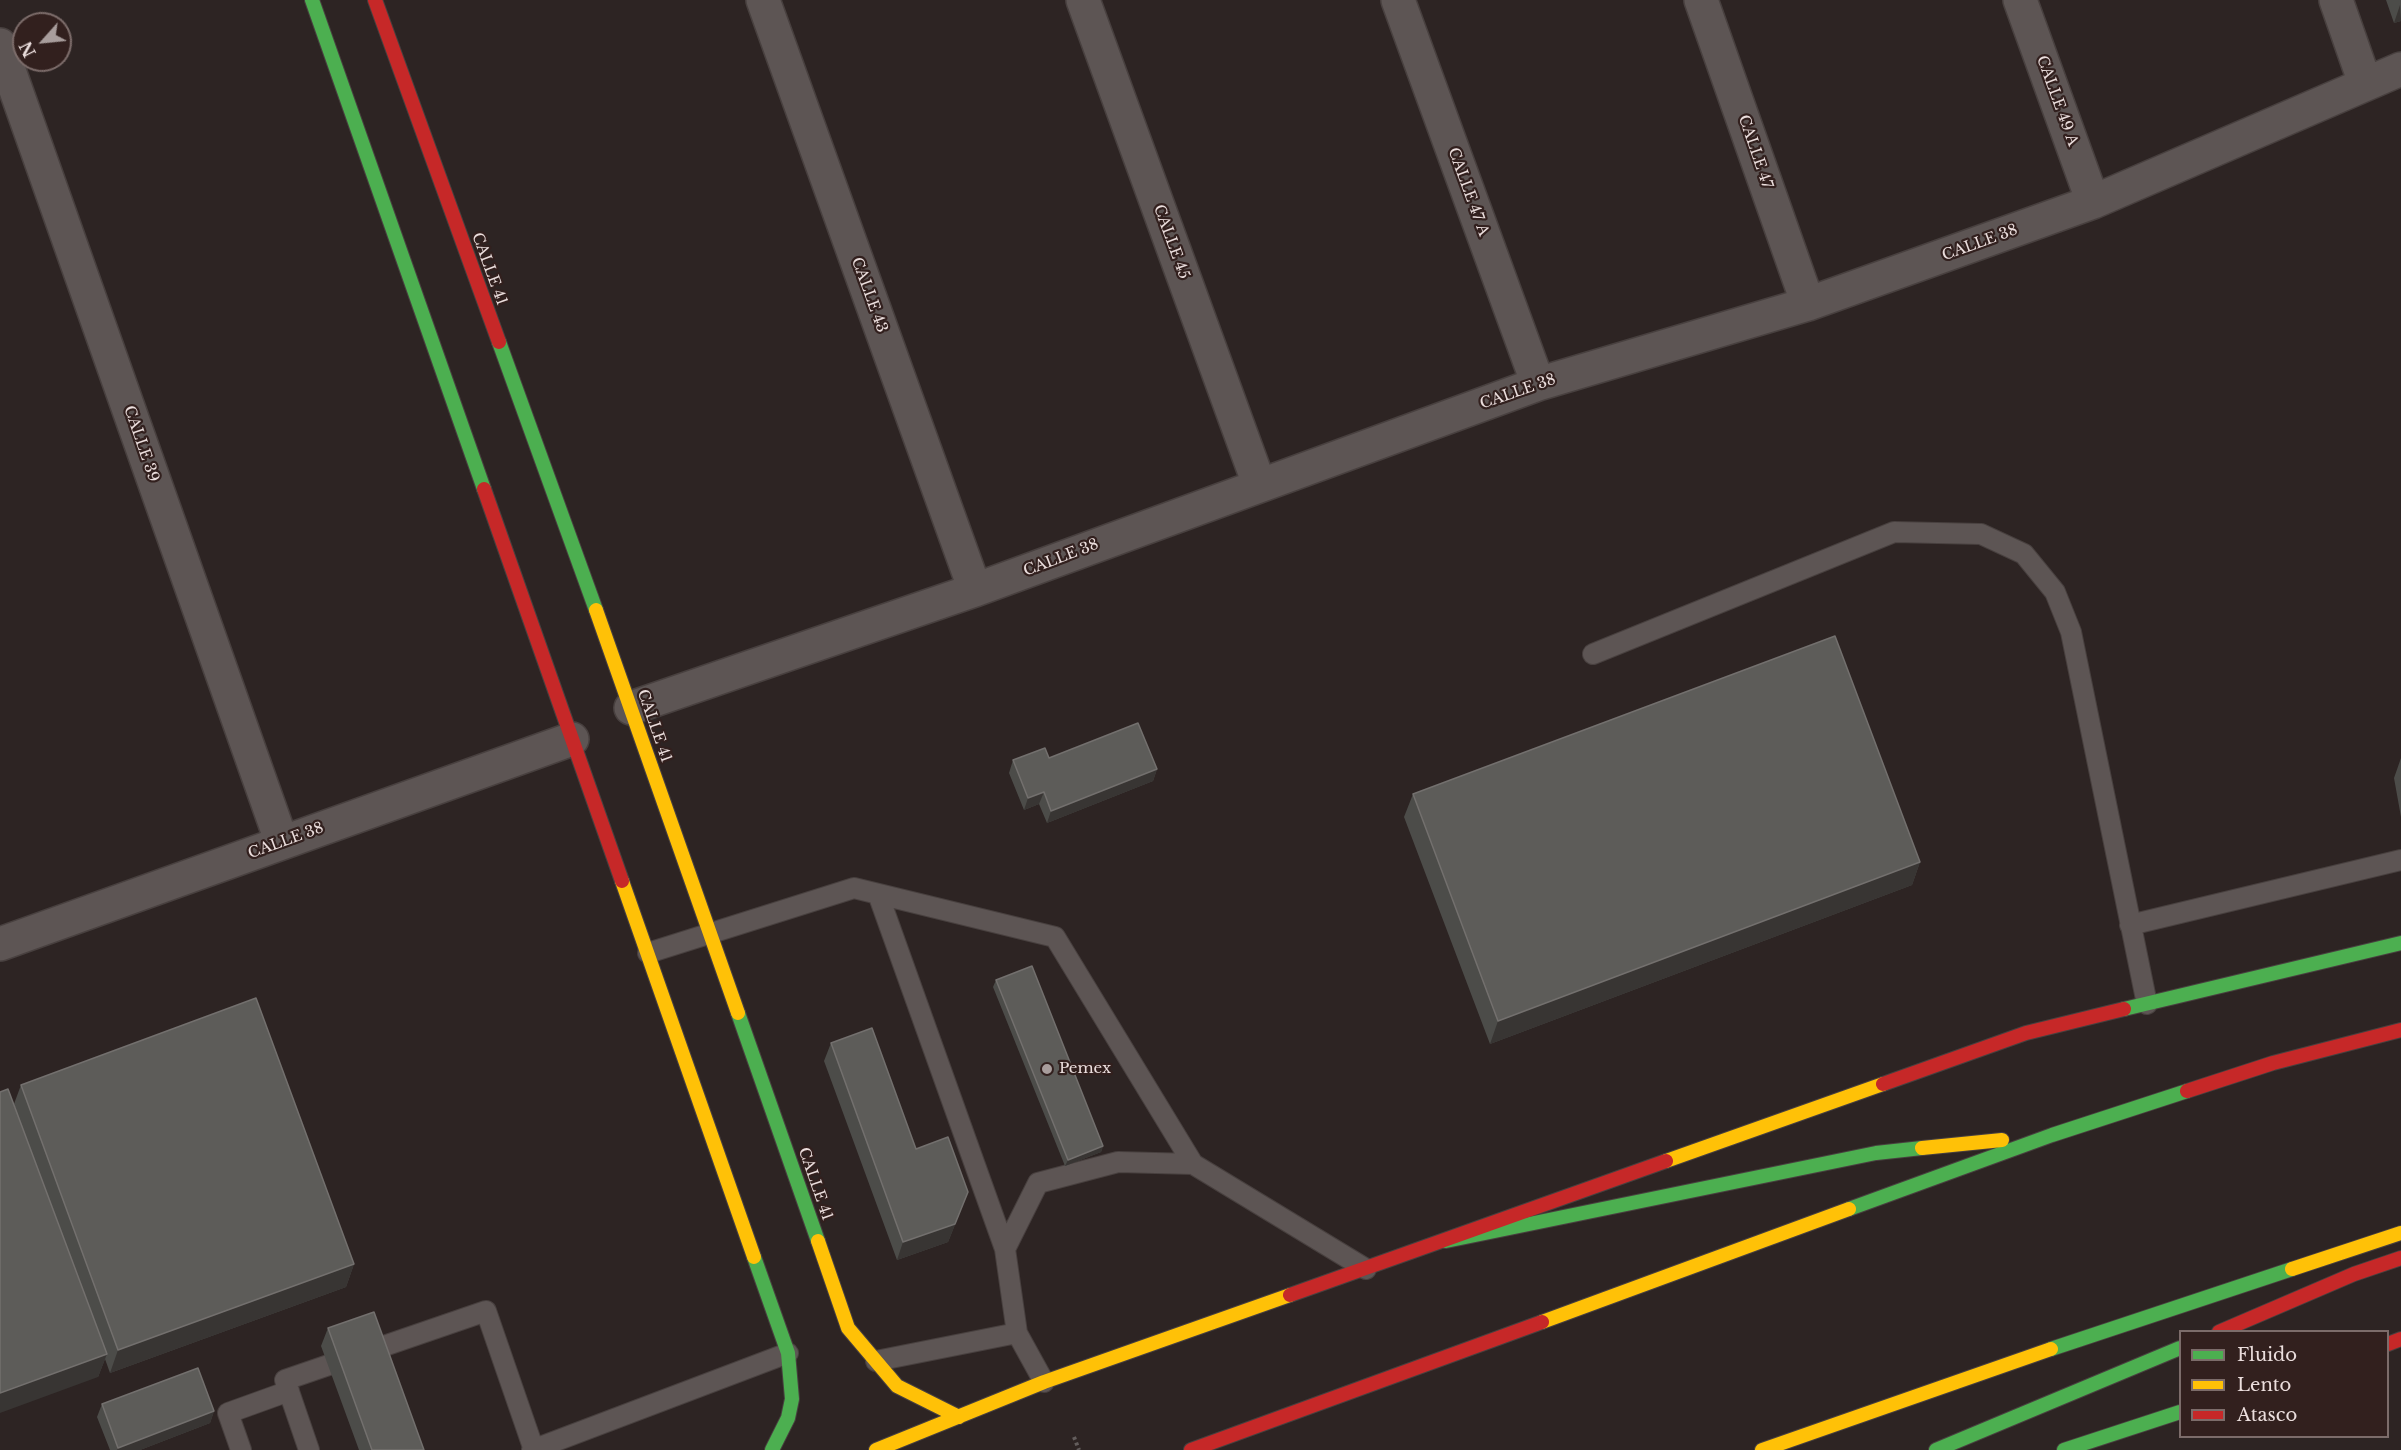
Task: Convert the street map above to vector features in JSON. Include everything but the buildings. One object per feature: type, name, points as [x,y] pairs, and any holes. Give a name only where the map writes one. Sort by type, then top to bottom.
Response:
[{"type":"main road","points":[[312,0],[788,1353],[792,1399],[788,1418],[772,1450]]},
{"type":"main road","name":"CALLE 41","points":[[375,0],[631,708],[848,1328],[897,1386],[959,1417]]},
{"type":"main road","points":[[876,1450],[1044,1382],[2026,1033],[2401,942]]},
{"type":"main road","points":[[1191,1450],[2052,1135],[2273,1063],[2401,1030]]},
{"type":"main road","points":[[1446,1241],[1876,1153],[2052,1135]]},
{"type":"main road","points":[[1762,1450],[2034,1354],[2401,1233]]},
{"type":"main road","points":[[2224,1330],[2354,1274],[2401,1257]]},
{"type":"main road","points":[[1936,1450],[2179,1349]]},
{"type":"main road","points":[[2064,1450],[2179,1413]]},
{"type":"street","name":"CALLE 43","points":[[763,0],[975,590]]},
{"type":"street","name":"CALLE 45","points":[[1083,0],[1258,484]]},
{"type":"street","name":"CALLE 47 A","points":[[1398,0],[1538,384]]},
{"type":"street","name":"CALLE 47","points":[[1701,0],[1809,304]]},
{"type":"street","name":"CALLE 49 A","points":[[2020,0],[2093,202]]},
{"type":"street","points":[[2336,0],[2365,83]]},
{"type":"street","name":"CALLE 39","points":[[0,45],[282,843]]},
{"type":"street","name":"CALLE 38","points":[[631,708],[975,590],[1258,484],[1538,384],[1809,304],[2093,202],[2401,69]]},
{"type":"street","name":"CALLE 38","points":[[2,935],[282,843],[572,739]]},
{"type":"lane","points":[[1593,654],[1894,532],[1981,534],[2024,554],[2055,592],[2071,632],[2147,1004]]},
{"type":"lane","points":[[2130,926],[2401,860]]},
{"type":"lane","points":[[648,952],[854,888],[1055,937],[1193,1164],[1366,1269]]},
{"type":"lane","points":[[878,894],[1005,1249],[1017,1333],[1044,1382]]},
{"type":"lane","points":[[1005,1249],[1038,1183],[1118,1161],[1193,1164]]},
{"type":"lane","points":[[309,1450],[285,1380],[486,1311],[533,1450],[788,1353]]},
{"type":"lane","points":[[876,1361],[1017,1333]]},
{"type":"lane","points":[[241,1450],[228,1413],[289,1391]]},
{"type":"path","points":[[1074,1437],[1079,1450]]},
{"type":"traffic: fast","points":[[312,0],[484,489]]},
{"type":"traffic: fast","points":[[499,342],[596,610]]},
{"type":"traffic: fast","points":[[2124,1009],[2401,943]]},
{"type":"traffic: fast","points":[[738,1013],[818,1241]]},
{"type":"traffic: fast","points":[[1849,1209],[2052,1135],[2187,1091]]},
{"type":"traffic: fast","points":[[1446,1241],[1876,1153],[1922,1148]]},
{"type":"traffic: fast","points":[[754,1257],[788,1353],[792,1399],[788,1418],[772,1450]]},
{"type":"traffic: fast","points":[[2051,1349],[2292,1269]]},
{"type":"traffic: fast","points":[[1936,1450],[2179,1348]]},
{"type":"traffic: fast","points":[[2064,1450],[2179,1412]]},
{"type":"traffic: slow","points":[[596,610],[738,1013]]},
{"type":"traffic: slow","points":[[622,881],[754,1257]]},
{"type":"traffic: slow","points":[[1666,1161],[1883,1084]]},
{"type":"traffic: slow","points":[[1922,1148],[2002,1140]]},
{"type":"traffic: slow","points":[[1542,1322],[1849,1209]]},
{"type":"traffic: slow","points":[[2292,1269],[2401,1233]]},
{"type":"traffic: slow","points":[[818,1241],[848,1328],[897,1386],[959,1417]]},
{"type":"traffic: slow","points":[[876,1450],[1044,1382],[1290,1295]]},
{"type":"traffic: slow","points":[[1762,1450],[2051,1349]]},
{"type":"traffic: jam","points":[[375,0],[499,342]]},
{"type":"traffic: jam","points":[[484,489],[622,881]]},
{"type":"traffic: jam","points":[[1883,1084],[2026,1033],[2124,1009]]},
{"type":"traffic: jam","points":[[2187,1091],[2273,1063],[2401,1030]]},
{"type":"traffic: jam","points":[[1290,1295],[1666,1161]]},
{"type":"traffic: jam","points":[[2224,1330],[2354,1274],[2401,1258]]},
{"type":"traffic: jam","points":[[1191,1450],[1542,1322]]},
{"type":"traffic: jam","points":[[2389,1344],[2401,1339]]},
{"type":"place","name":"Pemex","points":[[1047,1069]]}]
